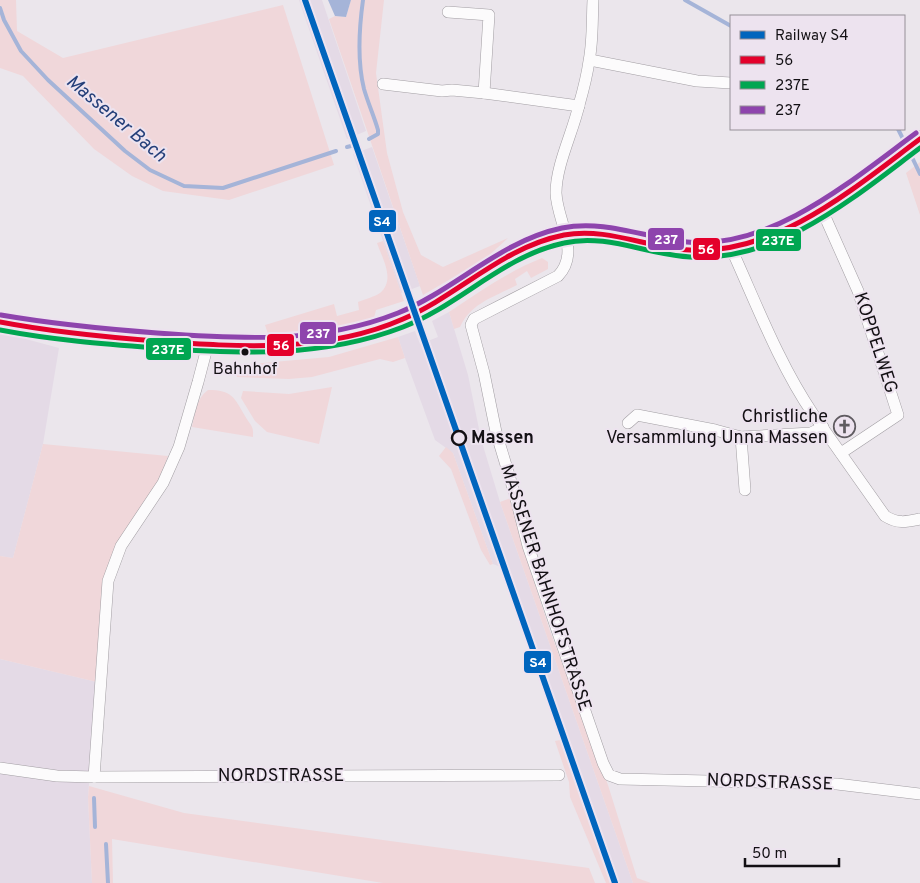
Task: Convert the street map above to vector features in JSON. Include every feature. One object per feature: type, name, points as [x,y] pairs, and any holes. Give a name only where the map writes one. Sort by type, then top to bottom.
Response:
[{"type":"main road","points":[[0,322],[64,334],[208,344],[248,346],[299,345],[326,342],[372,332],[428,308],[528,246],[566,234],[605,235],[690,250],[731,248],[759,241],[785,231],[822,210],[918,141]]},
{"type":"street","name":"MASSENER BAHNHOFSTRASSE","points":[[593,0],[590,60],[557,181],[556,195],[566,234],[569,253],[568,262],[558,276],[474,319],[471,328],[484,374],[497,438],[538,578],[603,763],[609,775],[620,779]]},
{"type":"street","points":[[448,12],[489,15],[484,93]]},
{"type":"street","points":[[590,60],[697,81],[730,83]]},
{"type":"street","points":[[383,84],[442,92],[452,90],[484,93],[579,106]]},
{"type":"street","name":"KOPPELWEG","points":[[822,210],[858,291],[898,414],[841,453]]},
{"type":"street","points":[[731,248],[803,400],[885,516],[893,521],[903,523],[920,519]]},
{"type":"street","points":[[94,778],[108,581],[121,546],[163,483],[179,447],[208,344]]},
{"type":"street","points":[[628,422],[637,416],[715,430],[741,437],[811,433],[823,427]]},
{"type":"street","points":[[741,437],[744,490]]},
{"type":"street","name":"NORDSTRASSE","points":[[1,771],[94,778],[559,775]]},
{"type":"street","name":"NORDSTRASSE","points":[[620,779],[837,784],[920,794]]},
{"type":"shaded area","points":[[0,0],[16,0],[17,31],[63,58],[283,5],[334,165],[229,200],[163,191],[132,176],[94,149],[23,76],[0,68]]},
{"type":"shaded area","points":[[299,0],[322,0],[366,131],[347,139]]},
{"type":"shaded area","points":[[351,0],[384,0],[376,73],[387,153],[403,212],[421,255],[443,267],[508,238],[485,259],[423,295],[329,19],[335,16],[346,17]]},
{"type":"shaded area","points":[[372,147],[420,286],[401,293],[353,154]]},
{"type":"shaded area","points":[[920,162],[920,215],[906,173]]},
{"type":"shaded area","points":[[383,241],[404,301],[376,310],[374,318],[335,327],[268,334],[265,325],[334,304],[337,316],[359,310],[358,302],[380,293],[385,288],[387,282],[386,269],[377,243]]},
{"type":"shaded area","points":[[542,258],[548,262],[548,269],[531,278],[527,271],[515,279],[517,285],[477,306],[470,312],[460,327],[454,329],[449,312],[506,276]]},
{"type":"shaded area","points":[[449,312],[468,375],[481,439],[500,502],[633,883],[611,883],[501,567],[493,564],[453,453],[435,440],[398,337],[415,331],[420,344],[438,337],[432,321]]},
{"type":"shaded area","points":[[0,332],[59,348],[43,444],[13,558],[0,556]]},
{"type":"shaded area","points":[[398,337],[405,358],[393,362],[380,359],[312,377],[289,379],[237,377],[235,371],[239,365],[329,357]]},
{"type":"shaded area","points":[[332,387],[319,444],[267,432],[255,421],[241,398],[243,391],[289,394]]},
{"type":"shaded area","points":[[208,390],[222,391],[235,399],[251,425],[253,437],[192,427],[198,402]]},
{"type":"shaded area","points":[[43,444],[168,456],[158,484],[117,543],[97,682],[0,659],[0,556],[13,558]]},
{"type":"shaded area","points":[[446,447],[453,453],[493,564],[490,565],[481,550],[451,469],[439,456]]},
{"type":"shaded area","points":[[511,498],[525,554],[550,631],[608,785],[637,878],[651,883],[633,883],[500,502]]},
{"type":"shaded area","points":[[0,659],[97,682],[88,797],[92,883],[0,883]]},
{"type":"shaded area","points":[[560,740],[611,883],[606,883],[570,797],[569,782],[555,741]]},
{"type":"shaded area","points":[[89,786],[184,813],[589,868],[595,883],[383,883],[112,839],[113,883],[92,883]]},
{"type":"water","points":[[328,0],[351,0],[346,17],[335,16]]},
{"type":"waterway","name":"Massener Bach","points":[[363,0],[360,67],[364,89],[378,130],[378,134],[369,139]]},
{"type":"waterway","name":"Massener Bach","points":[[685,0],[730,25]]},
{"type":"waterway","name":"Massener Bach","points":[[0,8],[4,20],[21,51],[48,80],[125,151],[150,170],[184,186],[223,188],[336,151]]},
{"type":"waterway","name":"Massener Bach","points":[[898,130],[906,145]]},
{"type":"waterway","name":"Massener Bach","points":[[347,147],[351,146]]},
{"type":"waterway","name":"Massener Bach","points":[[909,151],[920,174]]},
{"type":"waterway","points":[[94,798],[95,827]]},
{"type":"waterway","points":[[106,844],[108,883]]},
{"type":"rail line","name":"S4","points":[[305,0],[615,883]]},
{"type":"transit line","name":"237","points":[[1,315],[98,328],[218,337],[279,337],[339,330],[369,323],[398,313],[439,292],[518,244],[539,234],[562,228],[578,226],[609,227],[687,242],[718,242],[749,235],[809,208],[838,190],[916,133]]},
{"type":"transit line","name":"56","points":[[0,322],[98,336],[219,345],[282,345],[344,338],[374,330],[403,319],[521,250],[542,241],[564,235],[596,234],[690,250],[722,249],[753,242],[784,230],[813,215],[868,178],[920,139]]},
{"type":"transit line","name":"237E","points":[[0,330],[98,343],[219,352],[312,349],[342,344],[373,337],[424,318],[501,269],[542,249],[564,243],[596,241],[690,257],[723,256],[754,249],[784,238],[841,206],[920,148]]},
{"type":"place","name":"Bahnhof","points":[[245,352]]},
{"type":"place","name":"Christliche Versammlung Unna Massen","points":[[844,427]]},
{"type":"place","name":"Massen","points":[[459,438]]}]
